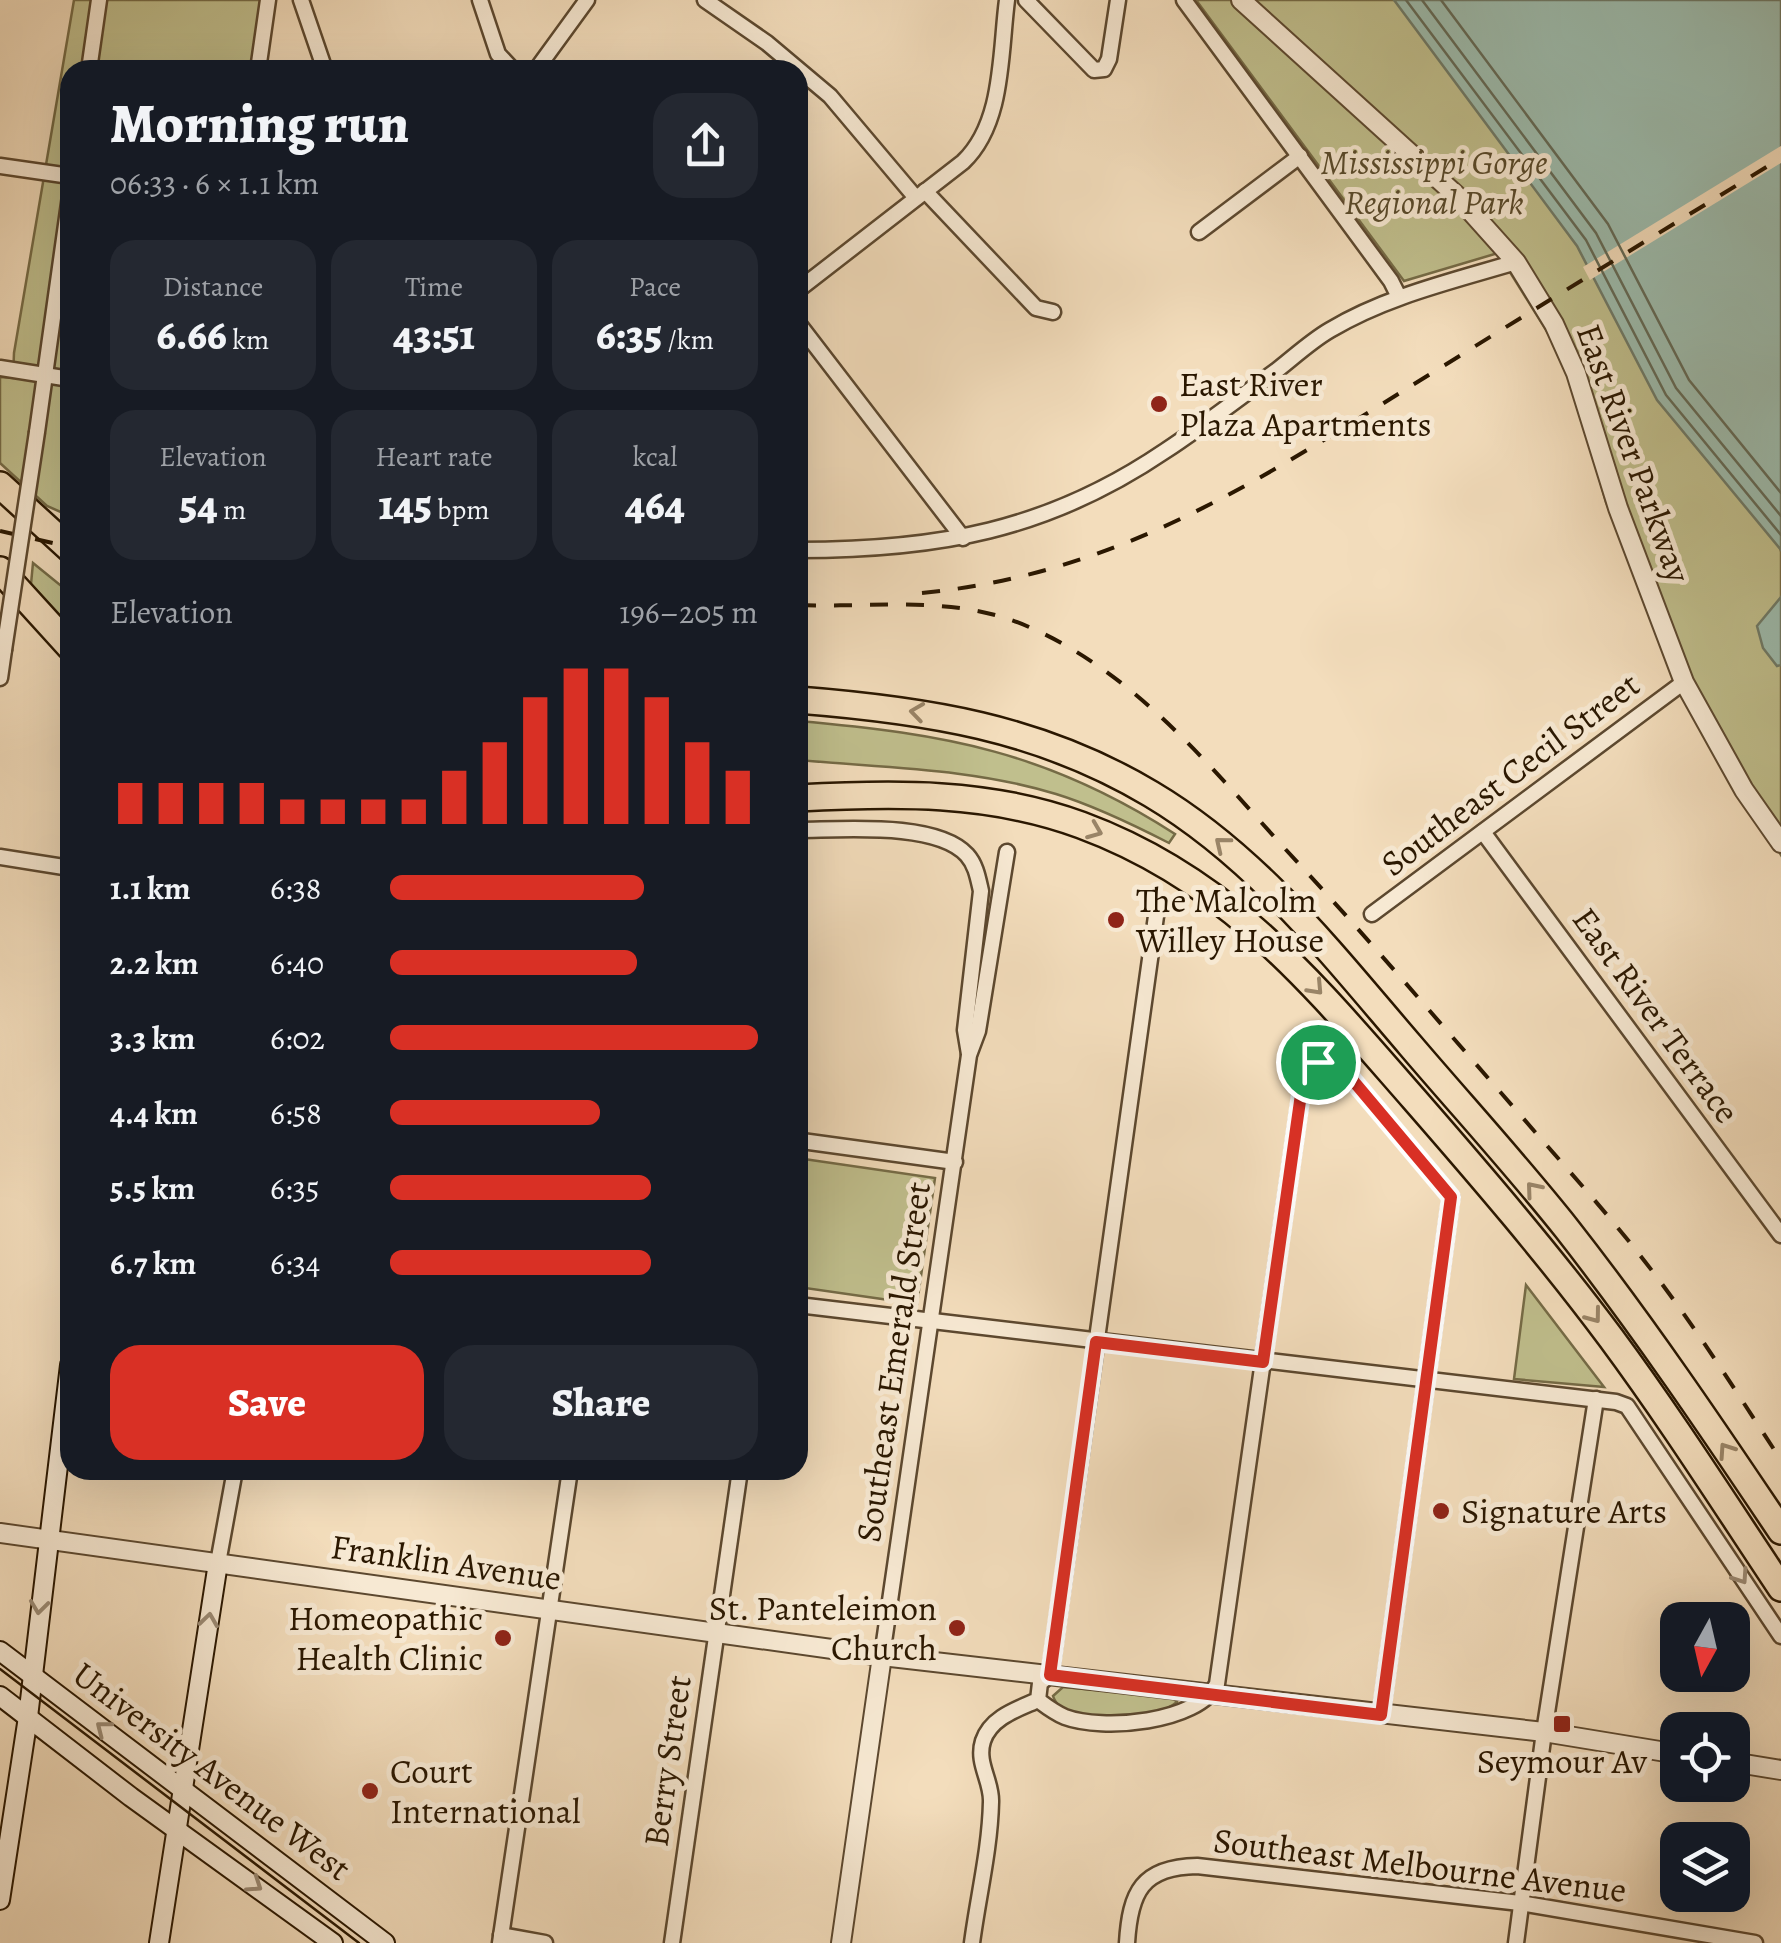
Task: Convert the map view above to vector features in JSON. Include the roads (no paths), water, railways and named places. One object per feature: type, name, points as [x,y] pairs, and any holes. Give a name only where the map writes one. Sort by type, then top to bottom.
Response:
[{"type":"highway","points":[[0,485],[60,540]]},
{"type":"highway","points":[[0,570],[60,636]]},
{"type":"highway","points":[[808,701],[928,713],[1012,732],[1132,783],[1223,844],[1308,924],[1547,1205],[1674,1372],[1781,1530]]},
{"type":"highway","points":[[808,798],[947,796],[1040,812],[1134,847],[1189,878],[1246,919],[1336,1010],[1582,1300],[1658,1404],[1781,1588]]},
{"type":"street","points":[[90,60],[99,0]]},
{"type":"street","points":[[259,60],[268,0]]},
{"type":"street","points":[[301,0],[322,60]]},
{"type":"street","points":[[480,0],[498,54],[504,60]]},
{"type":"street","points":[[543,60],[586,0]]},
{"type":"street","points":[[704,0],[788,60]]},
{"type":"street","points":[[808,282],[973,153],[989,124],[1007,0]]},
{"type":"street","points":[[1026,0],[1094,70],[1104,69],[1109,60],[1118,0]]},
{"type":"street","points":[[1184,0],[1391,280],[1399,297]]},
{"type":"street","name":"East River Parkway","points":[[1240,0],[1456,194],[1516,262],[1554,324],[1576,373],[1618,508],[1684,682],[1744,790],[1781,843]]},
{"type":"street","points":[[808,77],[1036,308],[1053,312]]},
{"type":"street","points":[[1200,232],[1300,156]]},
{"type":"street","points":[[0,166],[60,175]]},
{"type":"street","points":[[808,550],[883,548],[963,538],[1023,522],[1114,482],[1162,453],[1329,330],[1399,297],[1516,262]]},
{"type":"street","points":[[0,678],[60,267]]},
{"type":"street","points":[[808,336],[963,538]]},
{"type":"street","points":[[0,368],[60,377]]},
{"type":"street","name":"Southeast Cecil Street","points":[[1372,914],[1684,682]]},
{"type":"street","points":[[808,830],[883,830],[927,836],[966,854],[977,871],[981,891],[965,1030],[970,1055]]},
{"type":"street","name":"East River Terrace","points":[[1483,832],[1779,1228]]},
{"type":"street","name":"Southeast Emerald Street","points":[[841,1943],[970,1055],[978,1031],[1007,852]]},
{"type":"street","points":[[0,857],[60,866]]},
{"type":"street","points":[[1038,1700],[1040,1684],[1050,1675],[1157,909]]},
{"type":"street","points":[[1038,1700],[1065,1717],[1112,1724],[1178,1712],[1212,1694],[1217,1684],[1307,1066],[1318,1062],[1332,1063],[1345,1071],[1451,1197],[1381,1715]]},
{"type":"street","points":[[808,1143],[955,1162]]},
{"type":"street","points":[[808,1307],[1596,1399],[1627,1406],[1781,1636]]},
{"type":"street","points":[[1516,1943],[1596,1399]]},
{"type":"street","points":[[0,1900],[28,1717],[60,1444]]},
{"type":"street","points":[[159,1943],[233,1480]]},
{"type":"street","points":[[545,1943],[500,1939],[568,1480]]},
{"type":"street","name":"Berry Street","points":[[672,1943],[739,1480]]},
{"type":"street","name":"Franklin Avenue","points":[[0,1532],[882,1656],[1544,1732],[1660,1751]]},
{"type":"street","name":"University Avenue West","points":[[0,1651],[385,1943]]},
{"type":"street","name":"University Avenue West","points":[[0,1696],[333,1943]]},
{"type":"street","points":[[972,1943],[992,1800],[983,1767],[983,1741],[998,1720],[1038,1700]]},
{"type":"street","points":[[1750,1765],[1781,1770]]},
{"type":"street","name":"Southeast Melbourne Avenue","points":[[1127,1943],[1131,1909],[1140,1887],[1160,1871],[1182,1866],[1520,1903],[1755,1943]]},
{"type":"water","points":[[1394,0],[1781,0],[1781,550],[1657,400],[1577,246]]},
{"type":"water","points":[[1781,597],[1781,665],[1777,666],[1763,648],[1757,626]]},
{"type":"tram line","points":[[0,1669],[359,1943]]},
{"type":"railway","points":[[922,593],[997,582],[1067,564],[1197,511],[1320,442],[1781,158]]},
{"type":"railway","points":[[0,531],[60,545]]},
{"type":"railway","points":[[808,605],[944,606],[1001,617],[1070,648],[1143,701],[1208,764],[1328,895],[1609,1217],[1678,1305],[1781,1460]]},
{"type":"place","name":"East River Plaza Apartments","points":[[1159,404]]},
{"type":"place","name":"The Malcolm Willey House","points":[[1116,920]]},
{"type":"place","name":"Signature Arts","points":[[1441,1511]]},
{"type":"place","name":"St. Panteleimon Church","points":[[957,1628]]},
{"type":"place","name":"Homeopathic Health Clinic","points":[[503,1638]]},
{"type":"place","name":"Seymour Av","points":[[1562,1724]]},
{"type":"place","name":"Court International","points":[[370,1791]]},
{"type":"park label","name":"Mississippi Gorge Regional Park","points":[[1434,182]]}]
